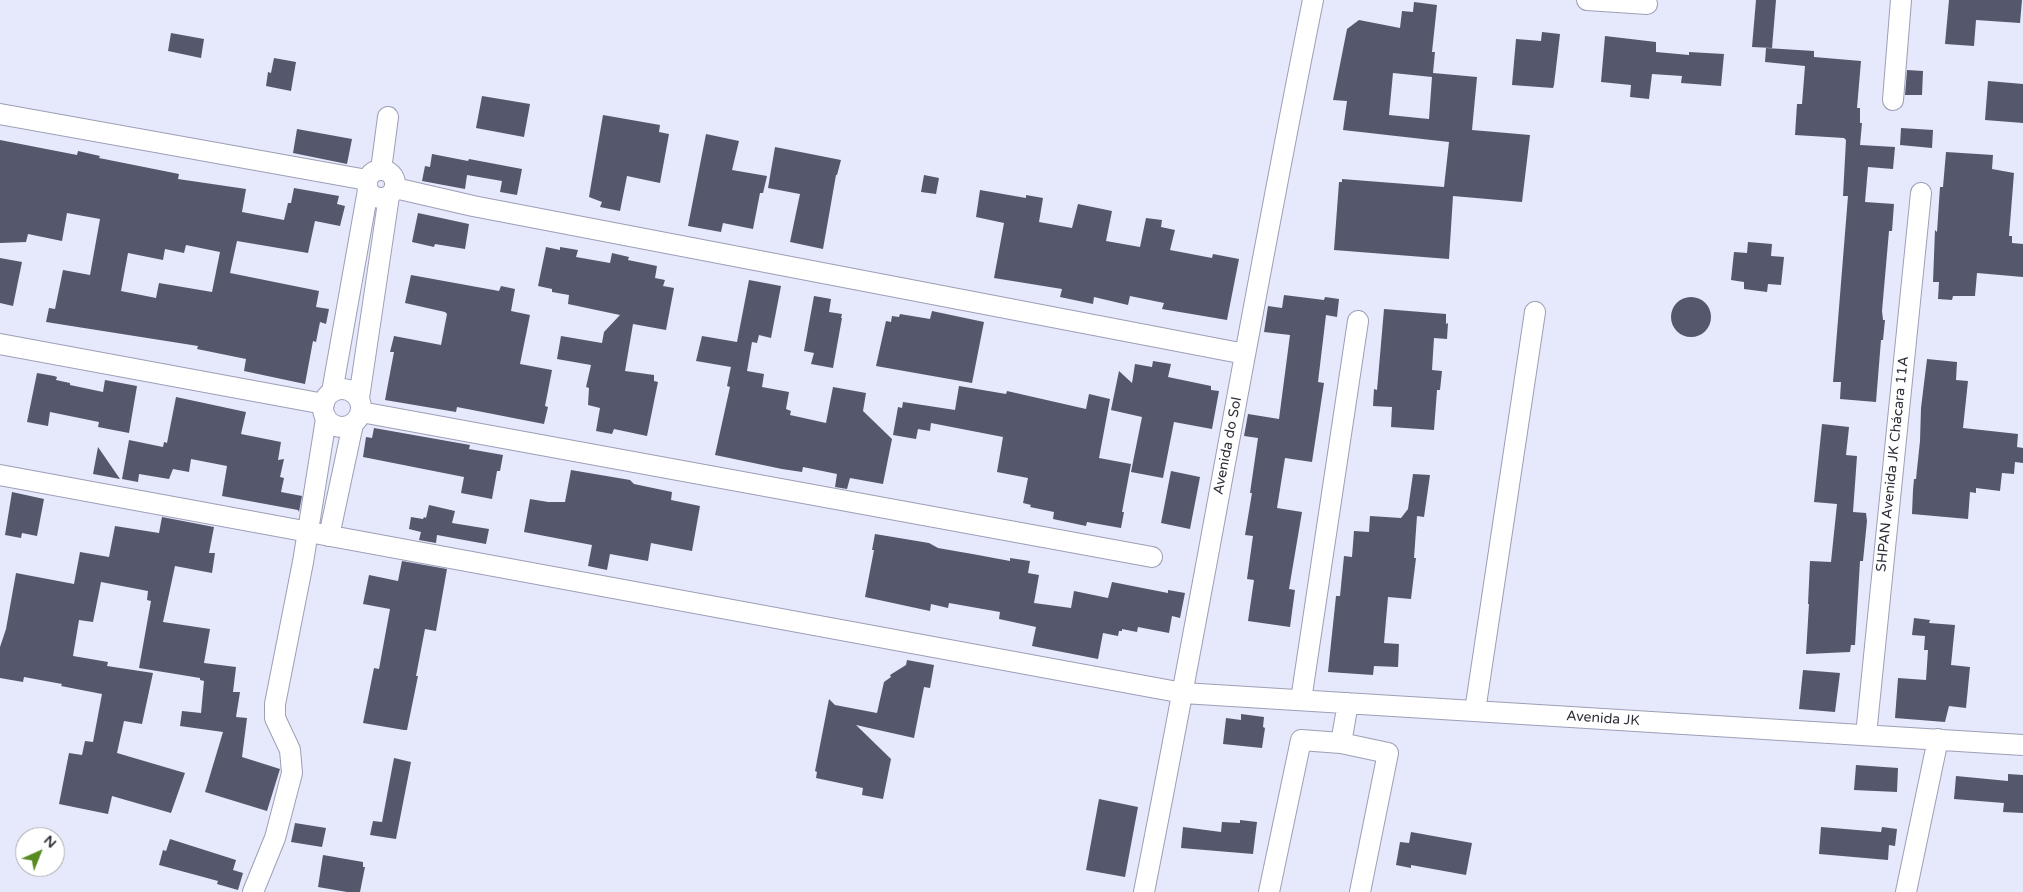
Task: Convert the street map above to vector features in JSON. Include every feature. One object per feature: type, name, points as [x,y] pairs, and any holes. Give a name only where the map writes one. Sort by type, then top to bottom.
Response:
[{"type":"street","name":"Avenida do Sol","points":[[1144,892],[1313,0]]},
{"type":"street","points":[[1587,0],[1647,4]]},
{"type":"street","points":[[1893,100],[1902,0]]},
{"type":"street","points":[[0,114],[372,180],[390,173],[395,180],[358,412],[329,536]]},
{"type":"street","points":[[254,892],[275,838],[292,773],[290,750],[275,718],[274,704],[308,532],[327,405],[372,180],[388,118]]},
{"type":"street","points":[[392,192],[1245,354]]},
{"type":"street","name":"SHPAN Avenida JK Chácara 11A","points":[[1866,735],[1921,193]]},
{"type":"street","points":[[1475,711],[1535,312]]},
{"type":"street","points":[[1301,700],[1358,321]]},
{"type":"street","points":[[0,344],[327,405]]},
{"type":"street","points":[[327,405],[339,389],[346,390],[358,412]]},
{"type":"street","points":[[327,405],[338,427],[346,427],[358,412]]},
{"type":"street","points":[[358,412],[1152,557]]},
{"type":"street","points":[[318,473],[342,476]]},
{"type":"street","name":"Avenida JK","points":[[0,476],[1183,693],[2023,744]]},
{"type":"street","points":[[1341,743],[1348,703]]},
{"type":"street","points":[[1906,892],[1938,739]]},
{"type":"street","points":[[1269,892],[1301,740],[1341,743],[1388,753],[1360,892]]},
{"type":"building","points":[[1756,0],[1776,0],[1772,48],[1752,47]]},
{"type":"building","points":[[1949,0],[2022,0],[2020,23],[1976,20],[1974,46],[1945,44]]},
{"type":"building","points":[[1414,2],[1437,5],[1432,52],[1435,52],[1433,73],[1477,77],[1472,130],[1530,135],[1522,202],[1453,196],[1449,259],[1334,250],[1339,182],[1342,182],[1342,179],[1444,187],[1449,142],[1343,130],[1347,101],[1333,100],[1347,29],[1359,20],[1400,28],[1402,11],[1413,12]],"holes":[[[1393,73],[1432,77],[1429,119],[1389,115]]]},
{"type":"building","points":[[1542,32],[1560,34],[1553,88],[1512,85],[1516,39],[1541,41]]},
{"type":"building","points":[[171,33],[204,39],[201,58],[168,51]]},
{"type":"building","points":[[1605,36],[1656,42],[1656,52],[1689,55],[1689,52],[1724,54],[1721,86],[1681,83],[1682,76],[1652,74],[1649,99],[1630,97],[1631,85],[1601,82]]},
{"type":"building","points":[[1766,48],[1814,51],[1814,57],[1861,61],[1857,108],[1860,108],[1860,123],[1862,123],[1860,145],[1895,147],[1893,169],[1868,167],[1865,202],[1894,204],[1892,231],[1889,231],[1882,311],[1883,320],[1885,320],[1883,340],[1881,340],[1876,402],[1840,399],[1841,382],[1833,382],[1848,196],[1843,196],[1846,140],[1844,138],[1795,135],[1797,104],[1802,104],[1805,66],[1765,62]]},
{"type":"building","points":[[274,58],[296,62],[291,91],[266,86],[268,72],[271,73]]},
{"type":"building","points":[[1907,70],[1923,71],[1922,95],[1905,95]]},
{"type":"building","points":[[1988,81],[2023,84],[2023,123],[1985,120]]},
{"type":"building","points":[[482,96],[530,104],[524,137],[476,128]]},
{"type":"building","points":[[603,115],[660,125],[659,132],[669,134],[660,183],[627,176],[620,211],[600,207],[602,202],[589,197]]},
{"type":"building","points":[[1901,128],[1933,130],[1932,148],[1900,145]]},
{"type":"building","points":[[297,129],[352,139],[347,164],[293,153]]},
{"type":"building","points":[[706,134],[739,141],[732,170],[767,176],[763,193],[760,193],[753,229],[723,223],[721,232],[688,226]]},
{"type":"building","points":[[0,140],[77,155],[78,151],[100,156],[99,158],[179,174],[178,179],[246,189],[242,212],[284,220],[288,203],[291,203],[294,188],[339,196],[337,204],[345,206],[340,226],[315,221],[308,253],[237,241],[230,273],[319,291],[316,307],[329,309],[326,324],[320,322],[316,342],[313,341],[305,384],[244,371],[246,359],[197,349],[198,346],[46,322],[49,308],[55,309],[63,270],[90,275],[100,219],[67,213],[62,241],[28,234],[26,242],[0,243]],"holes":[[[186,245],[220,252],[212,292],[159,283],[156,298],[121,291],[128,253],[163,260],[165,249],[184,253]]]},
{"type":"building","points":[[775,147],[841,160],[836,175],[823,249],[790,242],[800,194],[768,188]]},
{"type":"building","points":[[1946,152],[1993,155],[1992,169],[2014,173],[2009,236],[2012,236],[2012,243],[2023,244],[2023,277],[1977,273],[1975,296],[1953,296],[1952,300],[1938,299],[1939,282],[1933,282],[1935,230],[1937,232],[1940,187],[1943,187]]},
{"type":"building","points":[[432,154],[522,169],[517,195],[500,192],[502,181],[467,175],[465,189],[422,181],[425,166],[430,167]]},
{"type":"building","points":[[924,175],[939,178],[936,194],[921,192]]},
{"type":"building","points":[[980,190],[1026,198],[1026,195],[1043,198],[1039,222],[1072,228],[1078,204],[1112,211],[1106,241],[1140,247],[1146,218],[1162,220],[1161,227],[1175,230],[1170,250],[1212,258],[1213,254],[1239,259],[1227,320],[1162,309],[1164,303],[1130,296],[1128,305],[1094,297],[1093,304],[1060,297],[1062,289],[994,278],[1004,223],[976,217]]},
{"type":"building","points":[[418,213],[469,224],[465,249],[435,244],[434,247],[412,242]]},
{"type":"building","points":[[1748,242],[1772,244],[1771,256],[1784,257],[1781,285],[1768,284],[1767,292],[1744,289],[1744,282],[1731,280],[1734,252],[1747,253]]},
{"type":"building","points":[[546,247],[560,250],[560,247],[578,250],[576,257],[610,263],[612,253],[629,257],[628,260],[657,266],[655,278],[665,280],[663,286],[674,288],[666,330],[633,324],[625,371],[654,375],[654,381],[658,382],[647,436],[614,429],[612,434],[596,431],[600,408],[588,405],[589,388],[586,387],[591,365],[557,359],[561,336],[602,343],[604,332],[620,315],[568,304],[569,295],[552,292],[552,289],[538,286]]},
{"type":"building","points":[[0,258],[22,262],[13,306],[0,303]]},
{"type":"building","points":[[411,275],[499,291],[501,286],[515,289],[511,311],[530,315],[520,364],[552,370],[545,406],[548,407],[544,424],[457,407],[456,412],[385,400],[394,352],[390,352],[394,336],[441,345],[447,314],[405,303]]},
{"type":"building","points":[[749,280],[781,286],[771,338],[759,335],[757,343],[752,342],[747,371],[764,374],[762,387],[789,392],[786,409],[791,411],[790,415],[826,423],[833,387],[866,393],[863,411],[892,439],[883,484],[850,478],[847,489],[835,487],[837,474],[803,467],[802,472],[782,469],[715,455],[730,387],[727,386],[731,367],[696,361],[702,336],[737,342]]},
{"type":"building","points":[[1284,295],[1324,300],[1325,297],[1339,299],[1337,317],[1326,315],[1318,382],[1324,383],[1312,462],[1285,458],[1277,508],[1302,512],[1289,589],[1295,590],[1290,627],[1248,621],[1254,580],[1247,579],[1253,536],[1245,535],[1258,438],[1244,436],[1248,414],[1279,419],[1290,335],[1264,332],[1268,306],[1282,308]]},
{"type":"building","points":[[814,296],[831,299],[829,312],[842,314],[833,368],[811,364],[814,353],[804,351]]},
{"type":"building","points":[[1691,297],[1705,303],[1711,317],[1705,331],[1691,337],[1677,331],[1671,317],[1677,303]]},
{"type":"building","points":[[1384,309],[1446,314],[1446,324],[1448,323],[1447,339],[1434,338],[1432,370],[1442,371],[1440,390],[1437,390],[1434,430],[1391,427],[1392,407],[1373,406],[1374,389],[1377,390]]},
{"type":"building","points":[[932,311],[984,322],[972,383],[876,366],[886,321],[891,322],[892,316],[899,317],[900,314],[930,319]]},
{"type":"building","points":[[1927,359],[1957,362],[1956,380],[1968,381],[1963,428],[2018,434],[2017,447],[2023,448],[2023,463],[2015,462],[2014,474],[2002,473],[2000,491],[1976,488],[1976,493],[1970,492],[1968,519],[1912,514]]},
{"type":"building","points":[[1153,361],[1171,364],[1168,377],[1211,386],[1211,390],[1219,391],[1212,429],[1174,422],[1163,478],[1131,472],[1142,417],[1111,410],[1119,371],[1132,383],[1135,364],[1152,367]]},
{"type":"building","points":[[37,373],[57,377],[56,380],[70,383],[70,385],[103,392],[105,380],[137,386],[129,433],[98,427],[99,422],[50,412],[48,426],[27,422]]},
{"type":"building","points":[[959,386],[1006,394],[1007,391],[1086,409],[1089,394],[1110,399],[1099,458],[1131,464],[1121,528],[1087,522],[1086,526],[1053,519],[1054,512],[1030,507],[1031,505],[1023,503],[1028,478],[997,472],[1003,437],[931,423],[930,431],[918,429],[916,439],[893,435],[898,407],[902,408],[903,402],[955,410]]},
{"type":"building","points":[[176,397],[246,412],[241,434],[281,442],[278,460],[284,459],[280,477],[284,478],[281,492],[302,496],[299,512],[298,510],[222,496],[227,466],[191,459],[189,472],[173,469],[169,479],[139,474],[138,482],[122,479],[129,440],[163,447],[164,442],[167,443]]},
{"type":"building","points":[[1822,424],[1849,427],[1846,455],[1857,456],[1853,512],[1866,513],[1867,521],[1863,561],[1860,561],[1855,645],[1851,645],[1850,652],[1806,654],[1810,561],[1831,562],[1837,504],[1814,502]]},
{"type":"building","points":[[374,428],[470,445],[469,449],[503,455],[500,471],[497,471],[492,499],[461,493],[464,477],[363,457],[366,437],[372,438]]},
{"type":"building","points":[[98,447],[120,479],[93,474]]},
{"type":"building","points":[[571,470],[630,480],[634,484],[672,492],[671,500],[700,506],[692,551],[651,543],[648,561],[610,554],[607,570],[588,566],[592,545],[524,532],[530,499],[565,502]]},
{"type":"building","points":[[1171,471],[1200,477],[1190,529],[1161,523]]},
{"type":"building","points":[[1413,474],[1430,475],[1424,517],[1417,516],[1414,558],[1416,558],[1411,599],[1388,597],[1384,643],[1399,644],[1398,667],[1374,666],[1373,675],[1328,672],[1336,596],[1340,596],[1344,556],[1352,557],[1354,531],[1369,532],[1370,516],[1401,518],[1408,509]]},
{"type":"building","points":[[12,492],[44,499],[37,536],[22,533],[21,538],[5,535]]},
{"type":"building","points":[[429,505],[455,511],[452,523],[489,529],[486,544],[437,535],[436,543],[419,540],[421,532],[409,529],[411,517],[426,518]]},
{"type":"building","points":[[162,517],[214,527],[209,553],[215,553],[212,573],[175,566],[163,622],[210,629],[204,663],[236,667],[233,692],[240,692],[236,717],[247,718],[242,757],[280,769],[267,811],[205,792],[223,732],[180,726],[182,711],[201,713],[204,681],[200,680],[200,678],[139,668],[151,601],[147,600],[148,591],[101,582],[93,622],[79,620],[73,656],[108,662],[107,666],[153,673],[142,724],[124,721],[117,753],[185,773],[171,813],[112,796],[108,814],[59,804],[69,753],[82,755],[85,741],[93,742],[102,694],[24,677],[23,682],[0,678],[0,647],[6,629],[16,573],[74,584],[80,552],[109,557],[115,526],[159,533]]},
{"type":"building","points":[[875,534],[929,543],[938,548],[1010,561],[1010,558],[1030,561],[1028,573],[1039,575],[1034,603],[1071,608],[1074,591],[1108,598],[1112,582],[1168,593],[1168,590],[1185,593],[1180,618],[1172,616],[1169,633],[1138,627],[1137,632],[1122,629],[1122,631],[1119,631],[1118,636],[1103,633],[1098,659],[1032,646],[1036,627],[999,619],[1000,612],[949,603],[948,608],[931,604],[930,611],[865,597],[874,550],[872,550]]},
{"type":"building","points":[[402,561],[447,569],[436,631],[425,629],[407,730],[363,723],[374,668],[379,669],[390,609],[363,604],[369,575],[398,581]]},
{"type":"building","points":[[1914,618],[1930,620],[1929,623],[1955,625],[1951,665],[1970,667],[1966,708],[1949,706],[1945,722],[1895,718],[1898,678],[1926,680],[1928,650],[1924,650],[1925,636],[1912,635]]},
{"type":"building","points":[[907,660],[934,665],[930,688],[924,687],[914,738],[856,725],[891,759],[883,799],[862,795],[863,788],[816,778],[817,772],[815,771],[829,699],[835,705],[877,713],[884,682],[891,677],[890,675],[906,665]]},
{"type":"building","points":[[1803,670],[1840,673],[1835,712],[1799,709]]},
{"type":"building","points":[[1241,714],[1264,717],[1263,727],[1265,728],[1262,748],[1223,744],[1226,718],[1241,720]]},
{"type":"building","points":[[394,758],[411,762],[396,839],[370,835],[373,821],[382,822]]},
{"type":"building","points":[[1856,765],[1898,768],[1897,792],[1854,790]]},
{"type":"building","points":[[2008,774],[2023,775],[2023,813],[2003,812],[2004,803],[1954,799],[1956,776],[2008,781]]},
{"type":"building","points":[[1099,799],[1138,807],[1125,877],[1086,870]]},
{"type":"building","points":[[1240,820],[1257,822],[1253,854],[1181,848],[1183,827],[1221,832],[1222,822],[1240,823]]},
{"type":"building","points":[[295,823],[326,828],[322,847],[291,842]]},
{"type":"building","points":[[1821,827],[1881,832],[1882,827],[1897,829],[1895,846],[1889,845],[1888,860],[1819,854]]},
{"type":"building","points":[[1411,832],[1472,843],[1466,875],[1411,865],[1411,868],[1396,865],[1400,842],[1409,843]]},
{"type":"building","points":[[170,839],[236,860],[233,870],[243,873],[238,890],[217,884],[218,881],[159,865],[163,850],[166,851]]},
{"type":"building","points":[[323,855],[363,862],[363,867],[365,867],[360,892],[347,892],[318,887]]}]
